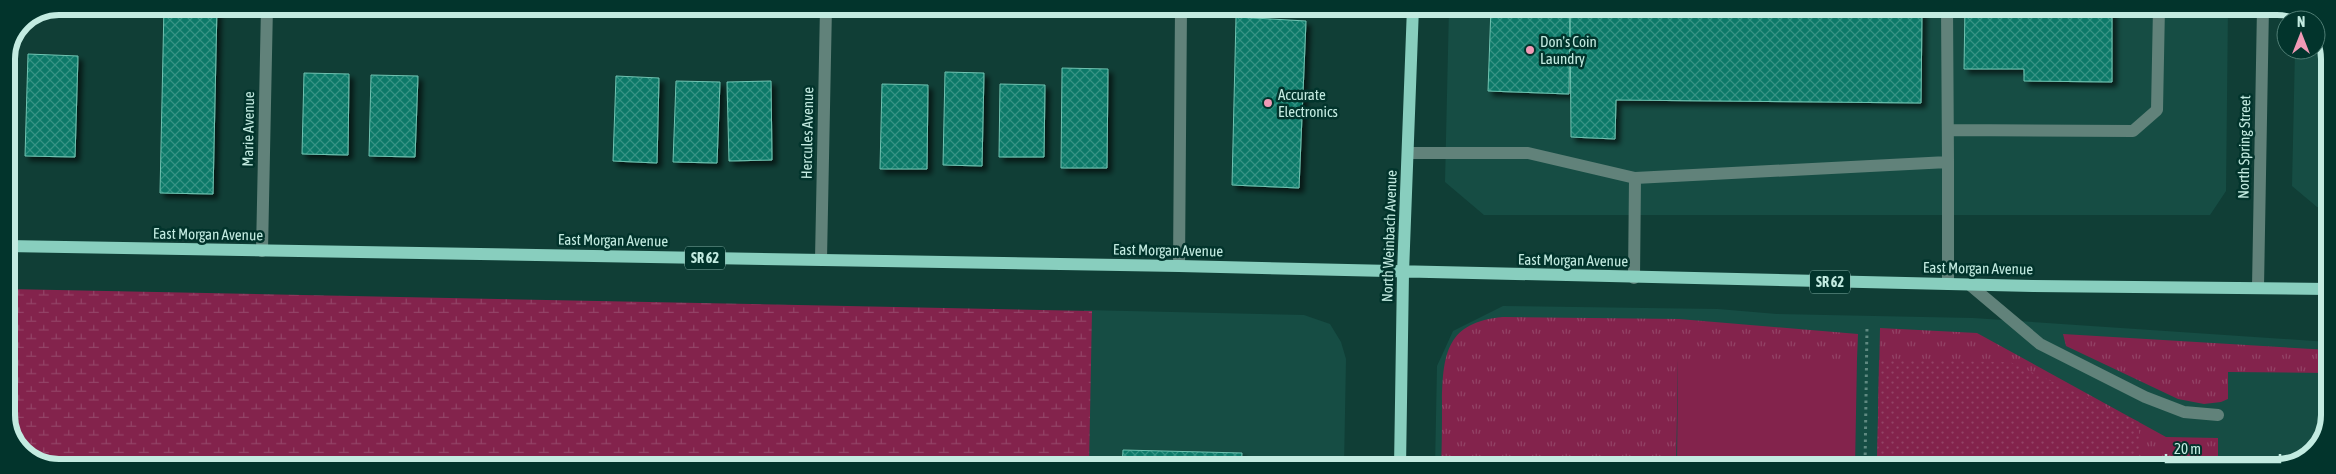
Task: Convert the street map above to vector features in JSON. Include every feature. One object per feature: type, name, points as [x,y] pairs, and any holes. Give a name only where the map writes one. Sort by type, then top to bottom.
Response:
[{"type":"main road","name":"North Weinbach Avenue","points":[[1400,459],[1403,273],[1413,15]]},
{"type":"main road","name":"East Morgan Avenue","points":[[15,246],[1179,266],[1403,273],[1970,285],[2321,289]]},
{"type":"street","name":"Marie Avenue","points":[[262,251],[267,15]]},
{"type":"street","name":"Hercules Avenue","points":[[821,260],[826,15]]},
{"type":"street","points":[[1179,266],[1181,15]]},
{"type":"street","points":[[1947,15],[1948,284]]},
{"type":"street","points":[[1948,130],[2133,131],[2157,110],[2159,15]]},
{"type":"street","name":"North Spring Street","points":[[2258,287],[2263,15]]},
{"type":"street","points":[[1409,153],[1528,153],[1635,178],[1948,162]]},
{"type":"street","points":[[1634,278],[1635,178]]},
{"type":"street","points":[[1970,285],[2040,344],[2145,397],[2184,412],[2218,415]]},
{"type":"path","points":[[1865,459],[1867,328]]},
{"type":"shaded area","points":[[1449,15],[2228,15],[2226,191],[2210,215],[1484,215],[1445,182]]},
{"type":"shaded area","points":[[2295,60],[2321,60],[2321,207],[2317,207],[2292,186]]},
{"type":"shaded area","points":[[1503,306],[1718,309],[1777,314],[1973,318],[2321,341],[2321,415],[2319,429],[2306,448],[2291,457],[2277,459],[1435,459],[1437,366],[1453,331]]},
{"type":"shaded area","points":[[1084,310],[1304,315],[1330,324],[1341,342],[1346,359],[1344,459],[1081,459]]},
{"type":"green space","points":[[15,289],[1092,311],[1089,459],[59,459],[45,457],[30,448],[18,432],[15,418]]},
{"type":"green space","points":[[1503,317],[1679,319],[1858,334],[1857,359],[1678,359],[1676,459],[1441,459],[1443,384],[1447,355],[1459,333],[1470,325],[1484,320]]},
{"type":"green space","points":[[1880,328],[1977,333],[2166,437],[2218,438],[2218,459],[1877,459]]},
{"type":"green space","points":[[2063,334],[2321,350],[2321,373],[2228,372],[2228,399],[2221,402],[2204,404],[2178,399],[2066,346]]},
{"type":"green space","points":[[1678,359],[1857,359],[1855,459],[1677,459]]},
{"type":"green space","points":[[1879,360],[2010,362],[2139,422],[2139,459],[1877,459]]},
{"type":"building","points":[[164,15],[217,15],[213,194],[160,193]]},
{"type":"building","name":"Don's Coin Laundry","points":[[1491,15],[1570,15],[1569,94],[1488,91]]},
{"type":"building","points":[[1570,15],[1922,15],[1921,103],[1616,100],[1615,139],[1571,137]]},
{"type":"building","points":[[1965,15],[2112,15],[2112,82],[2024,81],[2024,69],[1964,69]]},
{"type":"building","name":"Accurate Electronics","points":[[1236,17],[1306,21],[1299,188],[1232,185]]},
{"type":"building","points":[[28,54],[78,56],[75,157],[25,156]]},
{"type":"building","points":[[1062,68],[1108,69],[1107,168],[1061,168]]},
{"type":"building","points":[[945,72],[984,73],[982,166],[943,165]]},
{"type":"building","points":[[304,73],[349,74],[348,155],[302,154]]},
{"type":"building","points":[[371,75],[418,76],[415,157],[369,156]]},
{"type":"building","points":[[616,76],[659,78],[657,163],[613,161]]},
{"type":"building","points":[[676,81],[720,82],[717,163],[673,162]]},
{"type":"building","points":[[771,81],[772,160],[729,161],[727,82]]},
{"type":"building","points":[[882,84],[928,85],[927,169],[880,169]]},
{"type":"building","points":[[1000,84],[1045,85],[1044,157],[999,157]]},
{"type":"building","points":[[1123,450],[1242,453],[1242,459],[1122,459]]},
{"type":"place","name":"Don's Coin Laundry","points":[[1530,50]]},
{"type":"place","name":"Accurate Electronics","points":[[1268,103]]}]
